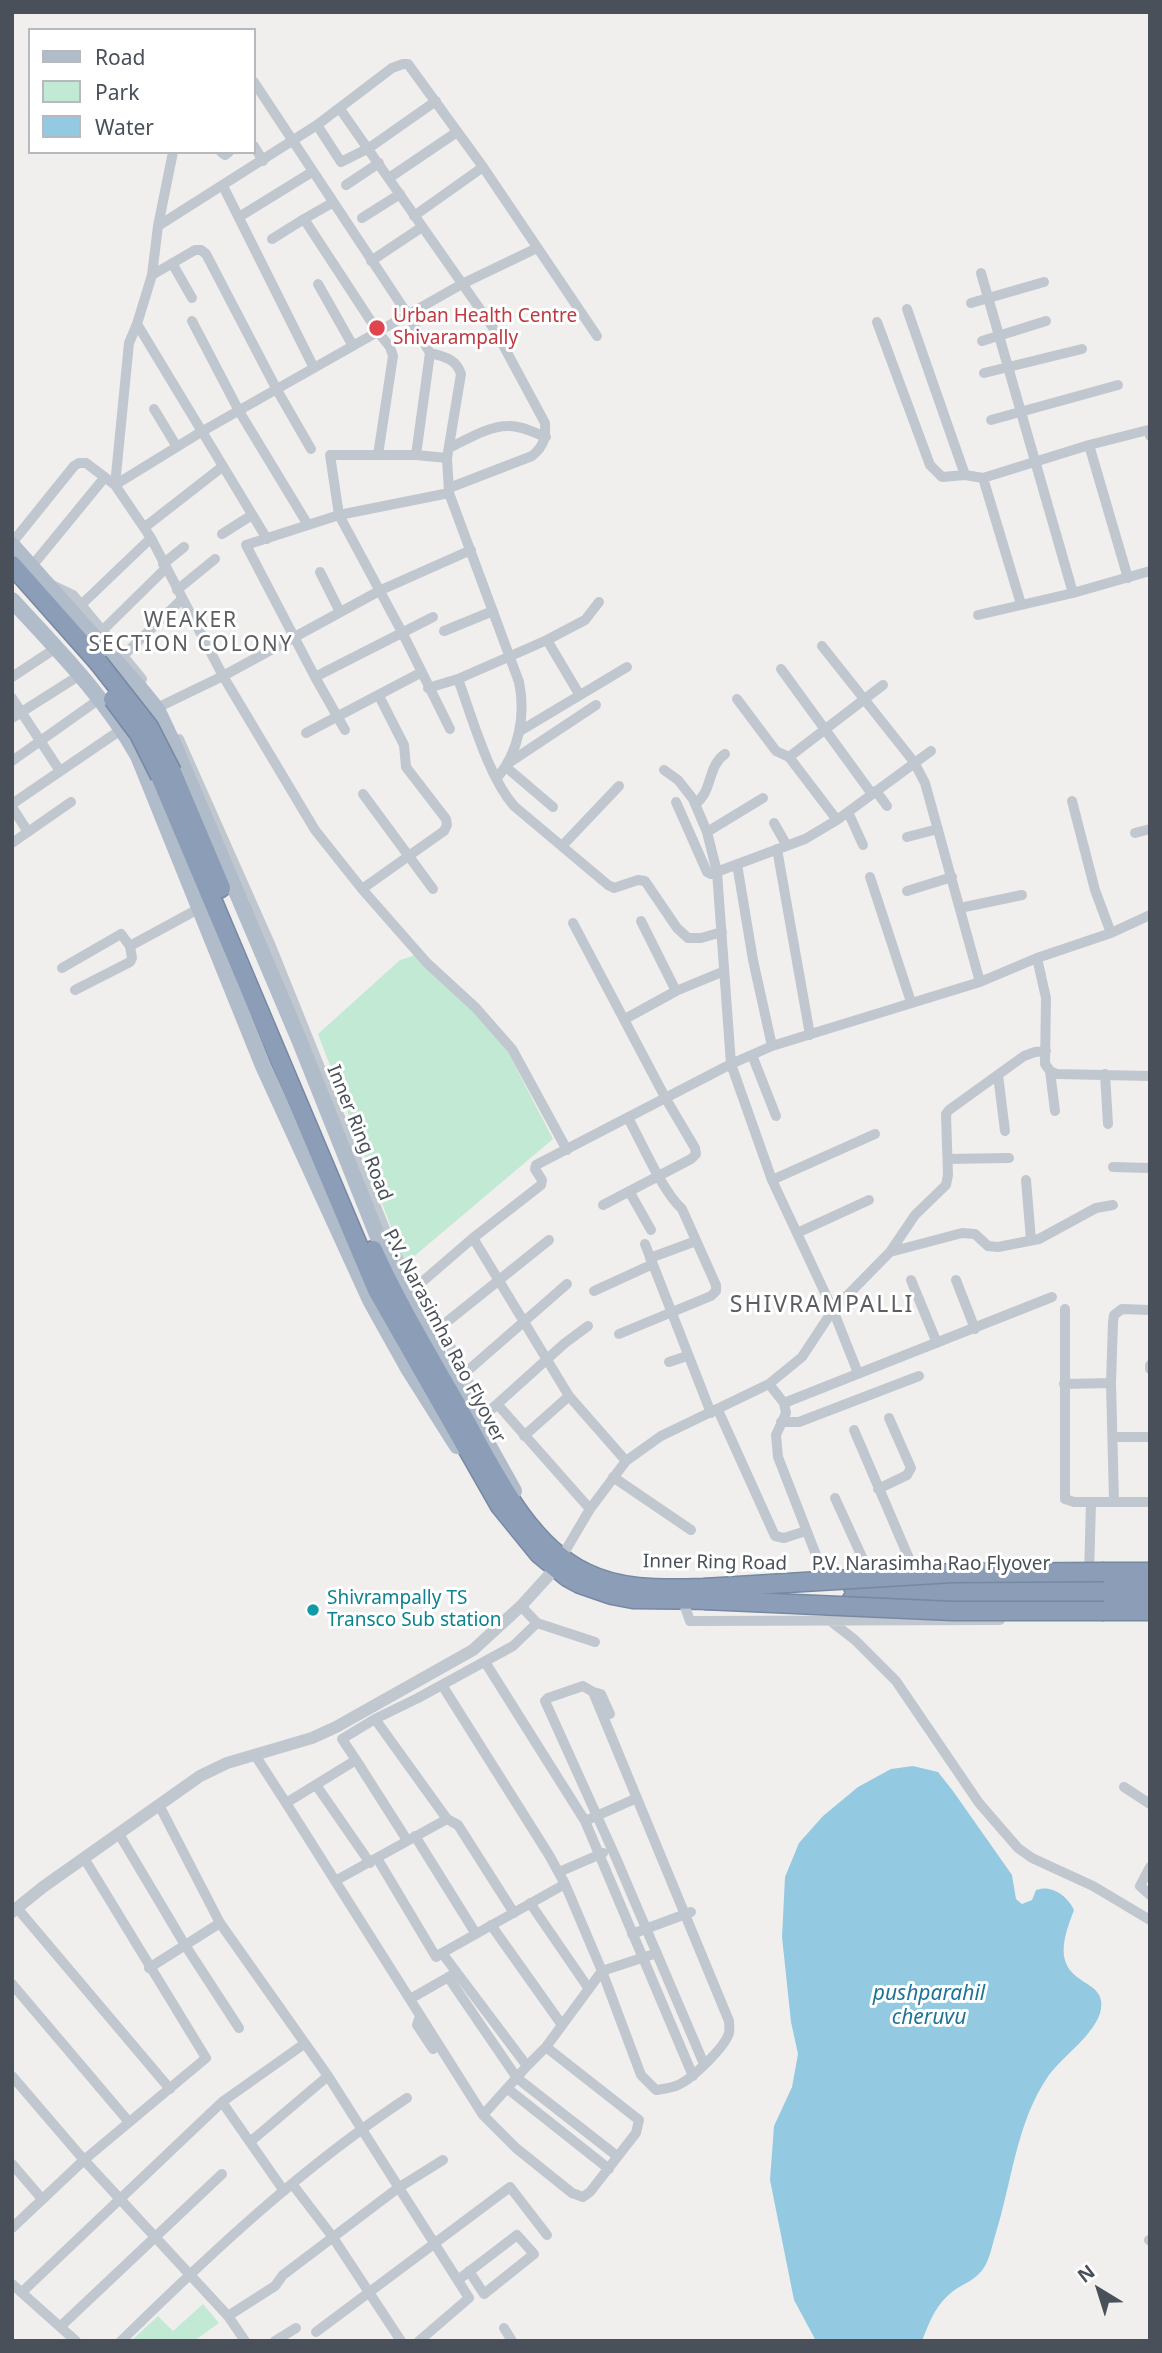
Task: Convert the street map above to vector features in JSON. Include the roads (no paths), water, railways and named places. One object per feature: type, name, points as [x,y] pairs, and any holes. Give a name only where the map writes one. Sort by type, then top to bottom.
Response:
[{"type":"highway","name":"P.V. Narasimha Rao Flyover","points":[[12,565],[125,694],[161,748],[356,1213],[389,1284],[510,1500],[558,1556],[586,1573],[608,1581],[635,1587],[704,1594],[1150,1598]]},
{"type":"highway","name":"P.V. Narasimha Rao Flyover","points":[[12,583],[108,692],[150,753],[377,1290],[500,1506],[538,1554],[580,1584],[633,1599],[704,1594],[1150,1582]]},
{"type":"highway","points":[[704,1594],[953,1573],[1091,1575],[1150,1572]]},
{"type":"highway","points":[[704,1594],[915,1610],[1150,1611]]},
{"type":"main road","name":"Inner Ring Road","points":[[12,544],[160,707],[386,1255],[435,1332],[531,1517],[551,1542],[564,1553],[601,1574],[650,1585],[920,1584],[1091,1575],[1150,1582]]},
{"type":"main road","name":"Inner Ring Road","points":[[12,600],[100,698],[123,729],[138,756],[263,1066],[370,1300],[416,1381],[512,1531],[549,1571],[578,1589],[611,1600],[642,1605],[1150,1598]]},
{"type":"street","points":[[158,226],[317,125],[392,68],[403,64],[413,69],[436,101],[597,336]]},
{"type":"street","points":[[256,85],[408,315],[430,353],[416,455]]},
{"type":"street","points":[[317,125],[341,162],[369,148],[436,101]]},
{"type":"street","points":[[340,109],[496,332],[537,406],[545,423],[546,437],[541,448],[531,456],[449,491],[339,515],[246,545],[345,730]]},
{"type":"street","points":[[389,177],[457,132]]},
{"type":"street","points":[[256,149],[263,160]]},
{"type":"street","points":[[115,485],[129,343],[152,275],[158,226],[173,154]]},
{"type":"street","points":[[346,185],[379,163]]},
{"type":"street","points":[[414,216],[483,167]]},
{"type":"street","points":[[239,217],[312,172]]},
{"type":"street","points":[[223,186],[314,368]]},
{"type":"street","points":[[362,218],[400,194]]},
{"type":"street","points":[[272,239],[332,203]]},
{"type":"street","points":[[304,219],[390,347],[393,356],[378,455]]},
{"type":"street","points":[[371,261],[422,226]]},
{"type":"street","points":[[115,485],[201,432],[462,284],[537,248]]},
{"type":"street","points":[[152,275],[195,250],[206,254],[311,449]]},
{"type":"street","points":[[172,263],[192,298]]},
{"type":"street","points":[[981,273],[1073,593]]},
{"type":"street","points":[[971,303],[1044,282]]},
{"type":"street","points":[[317,284],[353,346]]},
{"type":"street","points":[[907,310],[965,475]]},
{"type":"street","points":[[192,321],[239,411],[308,525]]},
{"type":"street","points":[[982,341],[1046,321]]},
{"type":"street","points":[[877,322],[930,465],[942,477],[965,475],[983,478],[1148,430],[1150,436]]},
{"type":"street","points":[[137,324],[267,539]]},
{"type":"street","points":[[984,373],[1082,349]]},
{"type":"street","points":[[430,353],[452,360],[459,366],[461,374],[448,453],[449,491],[522,697],[520,731],[508,765]]},
{"type":"street","points":[[991,420],[1118,385]]},
{"type":"street","points":[[154,410],[177,447]]},
{"type":"street","points":[[450,729],[404,634],[339,515],[330,455],[448,453],[492,429],[506,425],[546,437]]},
{"type":"street","points":[[1089,445],[1128,578]]},
{"type":"street","points":[[12,544],[79,463],[86,464],[115,485],[145,527],[223,676],[315,830],[427,963],[476,1008],[512,1049],[567,1150]]},
{"type":"street","points":[[145,527],[222,467]]},
{"type":"street","points":[[32,566],[105,477]]},
{"type":"street","points":[[983,478],[1021,604]]},
{"type":"street","points":[[222,534],[252,515]]},
{"type":"street","points":[[81,604],[151,538]]},
{"type":"street","points":[[103,630],[184,547]]},
{"type":"street","points":[[28,832],[12,806],[123,729],[381,590],[471,550]]},
{"type":"street","points":[[123,656],[215,559]]},
{"type":"street","points":[[978,615],[1073,593],[1150,571]]},
{"type":"street","points":[[320,572],[340,612]]},
{"type":"street","points":[[47,583],[73,595],[103,630],[160,707],[271,946],[394,1251],[435,1332],[465,1373],[483,1421],[548,1359],[588,1326]]},
{"type":"street","points":[[428,688],[458,679],[547,640],[585,620],[599,602]]},
{"type":"street","points":[[444,631],[493,611]]},
{"type":"street","points":[[315,677],[433,617]]},
{"type":"street","points":[[547,640],[579,694]]},
{"type":"street","points":[[822,646],[914,762],[925,783],[980,982]]},
{"type":"street","points":[[12,677],[56,648]]},
{"type":"street","points":[[520,731],[627,667]]},
{"type":"street","points":[[781,669],[887,806]]},
{"type":"street","points":[[306,733],[422,671]]},
{"type":"street","points":[[12,718],[80,675]]},
{"type":"street","points":[[458,679],[504,794],[514,806],[614,888],[638,880],[645,881],[677,928],[688,938],[701,938],[722,932]]},
{"type":"street","points":[[789,757],[883,685]]},
{"type":"street","points":[[362,888],[444,831],[447,825],[446,819],[406,767],[404,745],[379,696]]},
{"type":"street","points":[[12,698],[60,771]]},
{"type":"street","points":[[12,761],[100,698]]},
{"type":"street","points":[[737,699],[776,751],[789,757],[837,820]]},
{"type":"street","points":[[497,778],[508,765],[596,705]]},
{"type":"street","points":[[676,802],[707,872],[711,874],[805,839],[837,820],[931,751]]},
{"type":"street","points":[[695,804],[706,795],[716,762],[725,754]]},
{"type":"street","points":[[508,765],[553,807]]},
{"type":"street","points":[[664,770],[678,780],[695,804],[708,832],[717,872],[722,972],[731,1064],[772,1180],[833,1310],[858,1373]]},
{"type":"street","points":[[564,845],[619,786]]},
{"type":"street","points":[[363,794],[433,889]]},
{"type":"street","points":[[708,832],[763,798]]},
{"type":"street","points":[[1072,801],[1095,890],[1111,933]]},
{"type":"street","points":[[12,843],[71,802]]},
{"type":"street","points":[[848,811],[863,845]]},
{"type":"street","points":[[774,823],[782,847],[810,1035]]},
{"type":"street","points":[[907,837],[938,829]]},
{"type":"street","points":[[1135,833],[1150,829]]},
{"type":"street","points":[[737,864],[753,960],[772,1046]]},
{"type":"street","points":[[870,877],[911,1002]]},
{"type":"street","points":[[907,891],[952,877]]},
{"type":"street","points":[[960,908],[1022,895]]},
{"type":"street","points":[[130,946],[200,908]]},
{"type":"street","points":[[415,1288],[541,1185],[542,1180],[534,1167],[731,1064],[772,1046],[980,982],[1037,958],[1111,933],[1150,915]]},
{"type":"street","points":[[641,921],[676,991]]},
{"type":"street","points":[[573,923],[696,1154],[603,1205]]},
{"type":"street","points":[[62,968],[121,934],[130,946],[130,962],[75,990]]},
{"type":"street","points":[[1037,958],[1046,998],[1045,1064],[1050,1071],[1055,1111]]},
{"type":"street","points":[[625,1019],[676,991],[722,972]]},
{"type":"street","points":[[564,1553],[590,1509],[626,1461],[662,1436],[769,1384],[802,1357],[833,1310],[890,1252],[915,1215],[946,1185],[946,1114],[955,1104],[1024,1056],[1046,1051]]},
{"type":"street","points":[[752,1055],[776,1116]]},
{"type":"street","points":[[1050,1071],[1057,1074],[1150,1076]]},
{"type":"street","points":[[1105,1074],[1108,1124]]},
{"type":"street","points":[[998,1075],[1005,1131]]},
{"type":"street","points":[[619,1334],[711,1296],[716,1291],[716,1285],[682,1209],[676,1204],[628,1118]]},
{"type":"street","points":[[772,1180],[875,1134]]},
{"type":"street","points":[[948,1159],[1009,1158]]},
{"type":"street","points":[[1113,1167],[1150,1168]]},
{"type":"street","points":[[1026,1180],[1031,1240]]},
{"type":"street","points":[[629,1191],[652,1230]]},
{"type":"street","points":[[797,1233],[869,1200]]},
{"type":"street","points":[[890,1252],[962,1233],[975,1234],[988,1246],[998,1247],[1054,1232],[1096,1209],[1113,1205]]},
{"type":"street","points":[[473,1238],[569,1395],[626,1461]]},
{"type":"street","points":[[435,1332],[549,1240]]},
{"type":"street","points":[[594,1291],[696,1241]]},
{"type":"street","points":[[645,1244],[687,1356],[775,1536],[784,1538],[806,1531]]},
{"type":"street","points":[[911,1280],[937,1343]]},
{"type":"street","points":[[956,1280],[975,1329]]},
{"type":"street","points":[[465,1373],[567,1284]]},
{"type":"street","points":[[784,1403],[1052,1297]]},
{"type":"street","points":[[1115,1501],[1111,1383],[1115,1315],[1122,1308],[1150,1310]]},
{"type":"street","points":[[1065,1309],[1065,1499],[1074,1502],[1147,1502]]},
{"type":"street","points":[[669,1363],[687,1356]]},
{"type":"street","points":[[781,1422],[799,1422],[919,1376]]},
{"type":"street","points":[[1064,1384],[1111,1383]]},
{"type":"street","points":[[769,1384],[784,1403],[786,1413],[775,1435],[778,1457],[827,1585]]},
{"type":"street","points":[[524,1436],[569,1395]]},
{"type":"street","points":[[498,1405],[590,1509]]},
{"type":"street","points":[[878,1489],[909,1473],[911,1468],[889,1419]]},
{"type":"street","points":[[854,1430],[920,1584]]},
{"type":"street","points":[[1112,1437],[1150,1437]]},
{"type":"street","points":[[613,1478],[691,1530]]},
{"type":"street","points":[[835,1498],[875,1584]]},
{"type":"street","points":[[1088,1502],[1091,1575]]},
{"type":"street","points":[[1088,1502],[1091,1575]]},
{"type":"street","name":"Inner Ring Road","points":[[1091,1575],[1150,1566]]},
{"type":"street","points":[[170,2089],[14,1910],[201,1776],[227,1763],[312,1738],[336,1727],[473,1650],[520,1606],[549,1571]]},
{"type":"street","points":[[502,1621],[523,1594],[549,1571]]},
{"type":"street","points":[[1087,1600],[1087,1619]]},
{"type":"street","points":[[684,1604],[690,1621],[1150,1619]]},
{"type":"street","points":[[520,1606],[537,1623],[595,1642]]},
{"type":"street","points":[[828,1619],[855,1640],[896,1681],[979,1803],[1018,1848],[1032,1858],[1093,1886],[1150,1920]]},
{"type":"street","points":[[476,1934],[342,1739],[375,1718],[407,1704],[513,1646],[537,1623]]},
{"type":"street","points":[[485,1662],[585,1821],[693,2076]]},
{"type":"street","points":[[442,1685],[559,1872],[602,1971],[641,2075],[656,2090],[676,2087],[693,2076],[729,2034],[729,2021],[593,1692]]},
{"type":"street","points":[[613,1722],[601,1694],[583,1686],[545,1701],[597,1814],[704,2064]]},
{"type":"street","points":[[405,1689],[418,1698]]},
{"type":"street","points":[[405,1689],[407,1704]]},
{"type":"street","points":[[375,1718],[447,1819],[458,1825],[514,1913]]},
{"type":"street","points":[[255,1755],[483,2115],[516,2148],[572,2193],[583,2197],[590,2192],[636,2133],[639,2120],[546,2048]]},
{"type":"street","points":[[286,1803],[356,1760]]},
{"type":"street","points":[[316,1785],[373,1861],[436,1957],[565,1884]]},
{"type":"street","points":[[1124,1787],[1150,1804]]},
{"type":"street","points":[[585,1821],[637,1798]]},
{"type":"street","points":[[159,1805],[219,1923],[362,2128],[469,2298],[419,2341]]},
{"type":"street","points":[[335,1881],[447,1819]]},
{"type":"street","points":[[120,1835],[185,1945],[239,2028]]},
{"type":"street","points":[[559,1872],[612,1849]]},
{"type":"street","points":[[12,2228],[84,2160],[206,2058],[84,1858]]},
{"type":"street","points":[[1150,1867],[1140,1886],[1150,1895]]},
{"type":"street","points":[[530,1903],[589,1989]]},
{"type":"street","points":[[632,1934],[686,1913],[693,1914],[708,1950]]},
{"type":"street","points":[[149,1968],[219,1923]]},
{"type":"street","points":[[491,1925],[562,2025]]},
{"type":"street","points":[[483,2115],[546,2048],[602,1971],[657,1953]]},
{"type":"street","points":[[442,1954],[517,2078],[617,2156]]},
{"type":"street","points":[[410,2000],[453,1974]]},
{"type":"street","points":[[453,1974],[527,2066]]},
{"type":"street","points":[[12,1984],[129,2122]]},
{"type":"street","points":[[421,2016],[417,2025],[436,2053]]},
{"type":"street","points":[[22,2292],[222,2102],[304,2044]]},
{"type":"street","points":[[569,2057],[592,2075],[592,2083]]},
{"type":"street","points":[[12,2076],[84,2160],[228,2316],[246,2341]]},
{"type":"street","points":[[250,2143],[327,2076]]},
{"type":"street","points":[[508,2089],[609,2169]]},
{"type":"street","points":[[121,2341],[190,2274],[289,2188],[362,2128],[407,2098]]},
{"type":"street","points":[[222,2102],[250,2143],[332,2236],[401,2341]]},
{"type":"street","points":[[228,2316],[275,2286],[283,2275],[398,2188],[443,2160]]},
{"type":"street","points":[[12,2164],[42,2199]]},
{"type":"street","points":[[61,2326],[222,2174]]},
{"type":"street","points":[[316,2332],[510,2188],[547,2235]]},
{"type":"street","points":[[458,2280],[469,2271],[517,2235],[534,2255],[484,2294],[469,2271]]},
{"type":"street","points":[[12,2284],[76,2341]]},
{"type":"street","points":[[275,2341],[296,2328]]},
{"type":"street","points":[[504,2328],[512,2341]]},
{"type":"water","name":"pushparahil cheruvu","points":[[913,1766],[938,1772],[953,1791],[1012,1875],[1016,1899],[1022,1904],[1032,1900],[1036,1890],[1047,1889],[1058,1892],[1068,1900],[1074,1910],[1065,1938],[1064,1956],[1067,1966],[1098,1993],[1101,2009],[1093,2027],[1049,2075],[1038,2093],[1022,2133],[985,2266],[978,2275],[952,2292],[941,2303],[922,2341],[816,2341],[794,2300],[770,2180],[774,2126],[792,2087],[798,2054],[791,2022],[782,1937],[785,1877],[799,1843],[823,1816],[858,1787],[891,1769]]},
{"type":"place","name":"Urban Health Centre Shivarampally","points":[[377,328]]},
{"type":"place","name":"Shivrampally TS Transco Sub station","points":[[313,1610]]},
{"type":"district","name":"WEAKER SECTION COLONY","points":[[191,633]]},
{"type":"district","name":"SHIVRAMPALLI","points":[[822,1305]]}]
